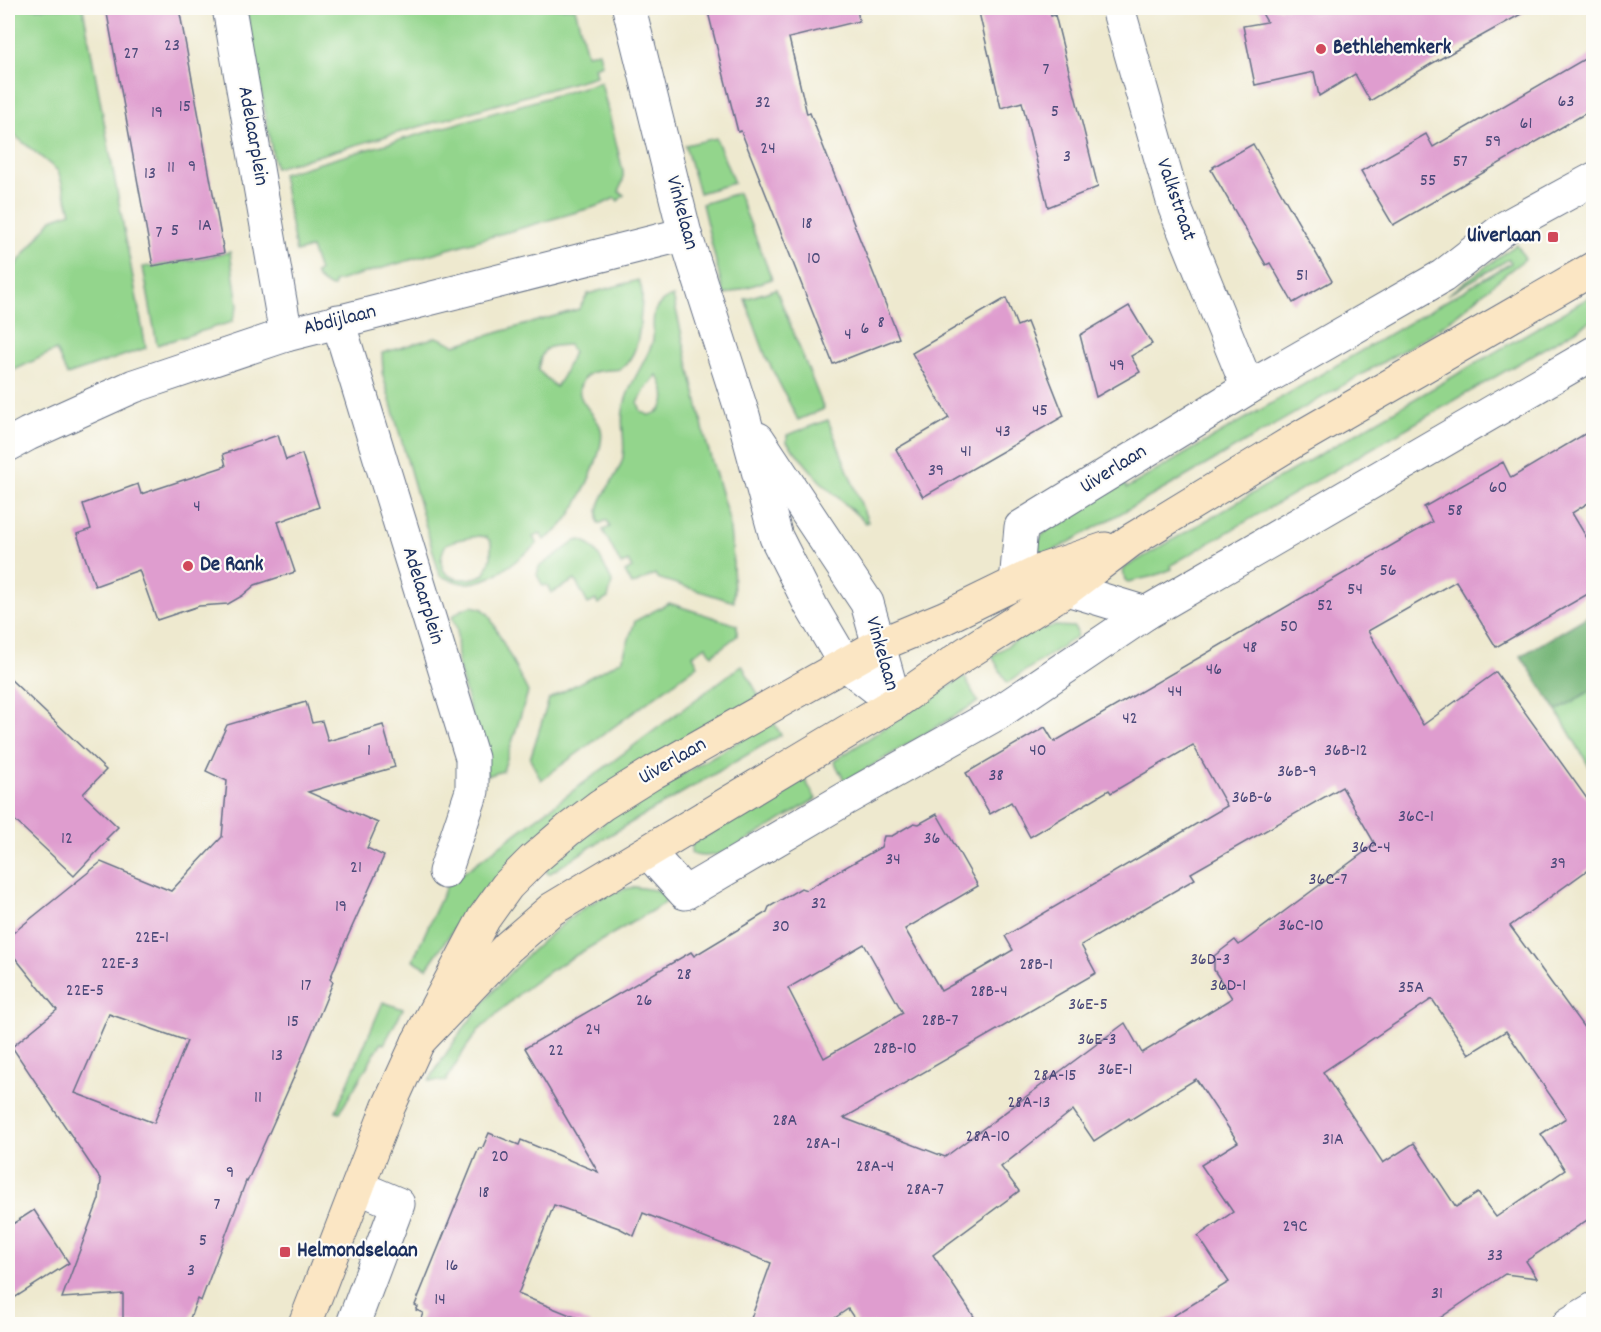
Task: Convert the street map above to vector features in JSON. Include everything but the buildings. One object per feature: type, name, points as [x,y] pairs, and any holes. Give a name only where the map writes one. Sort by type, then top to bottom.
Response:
[{"type":"main road","name":"Uiverlaan","points":[[418,1042],[508,947],[552,909],[895,703],[965,654],[1067,589],[1130,541],[1294,441],[1593,268]]},
{"type":"main road","name":"Uiverlaan","points":[[305,1324],[388,1108],[418,1042],[484,918],[507,886],[533,860],[601,805],[654,772],[879,645],[944,618],[1045,569],[1130,541]]},
{"type":"street","name":"Adelaarplein","points":[[229,8],[286,335]]},
{"type":"street","name":"Vinkelaan","points":[[629,8],[685,234],[743,415],[776,537],[811,606],[845,664],[895,703]]},
{"type":"street","name":"Valkstraat","points":[[1118,8],[1175,208],[1248,388]]},
{"type":"street","name":"Uiverlaan","points":[[1016,583],[1021,527],[1248,388],[1443,276],[1506,227],[1593,179]]},
{"type":"street","name":"Abdijlaan","points":[[8,446],[28,434],[134,386],[286,335],[685,234]]},
{"type":"street","name":"Adelaarplein","points":[[338,321],[472,758],[472,791],[446,872]]},
{"type":"street","points":[[648,852],[685,893],[998,713],[1146,613],[1593,353]]},
{"type":"street","name":"Vinkelaan","points":[[743,415],[862,593],[867,603],[895,703]]},
{"type":"street","points":[[1067,589],[1146,613]]},
{"type":"street","points":[[353,1324],[399,1204],[358,1187]]},
{"type":"street","points":[[1569,1324],[1593,1309]]},
{"type":"green space","points":[[8,8],[83,8],[146,348],[67,375],[56,350],[8,373],[8,275],[52,219],[71,212],[58,171],[8,130]]},
{"type":"green space","points":[[246,8],[575,8],[587,54],[599,52],[602,64],[594,67],[596,76],[275,168]]},
{"type":"green space","points":[[601,82],[623,171],[619,192],[624,195],[618,201],[615,198],[601,205],[334,282],[334,287],[322,283],[316,276],[315,273],[319,271],[311,248],[296,252],[282,174]]},
{"type":"green space","points":[[716,138],[734,183],[699,193],[685,145]]},
{"type":"green space","points":[[738,193],[772,279],[724,295],[702,204]]},
{"type":"green space","points":[[1517,244],[1525,259],[1433,333],[1048,554],[1039,552],[1038,540],[1065,518],[1124,484],[1127,488],[1511,263],[1509,259],[1447,295]]},
{"type":"green space","points":[[230,252],[238,305],[232,322],[157,345],[143,267],[189,261]]},
{"type":"green space","points":[[638,280],[642,299],[637,343],[627,363],[621,369],[600,371],[586,376],[580,387],[582,400],[601,429],[599,450],[584,490],[571,514],[553,534],[544,540],[540,533],[533,537],[537,544],[493,576],[473,583],[463,583],[440,576],[382,372],[382,353],[437,337],[455,345],[579,309],[588,294]],"holes":[[[569,345],[573,352],[556,387],[538,370],[541,356],[550,347]],[[479,536],[486,537],[491,542],[491,558],[485,574],[466,579],[450,576],[444,571],[441,564],[446,544]]]},
{"type":"green space","points":[[776,289],[824,409],[798,420],[766,357],[745,299]]},
{"type":"green space","points":[[1593,295],[1593,320],[1171,565],[1172,569],[1154,576],[1128,582],[1125,580],[1123,571],[1126,567]]},
{"type":"green space","points":[[673,296],[706,441],[729,520],[734,602],[657,578],[655,574],[632,585],[625,572],[632,568],[628,561],[621,565],[603,530],[610,527],[607,520],[599,524],[599,507],[622,461],[624,442],[622,417],[625,402],[652,344],[654,313],[661,302]],"holes":[[[657,375],[664,393],[663,405],[660,410],[648,415],[641,411],[638,403],[646,388]]]},
{"type":"green space","points":[[828,420],[868,522],[866,523],[819,480],[787,442],[787,435]]},
{"type":"green space","points":[[581,540],[596,552],[612,582],[608,598],[598,604],[596,600],[588,604],[575,580],[551,593],[547,585],[543,586],[537,575],[539,567],[576,541]]},
{"type":"green space","points":[[669,603],[737,625],[737,636],[712,655],[706,646],[693,655],[698,665],[541,780],[530,759],[549,699],[622,660],[635,621]]},
{"type":"green space","points":[[472,606],[483,609],[489,615],[528,692],[503,771],[487,776],[458,664],[457,629],[452,617]]},
{"type":"green space","points":[[1593,613],[1593,689],[1557,711],[1521,656]]},
{"type":"green space","points":[[1056,626],[1074,627],[1077,632],[1076,637],[1007,683],[992,656],[1030,633]]},
{"type":"green space","points":[[742,665],[759,696],[482,893],[427,968],[413,960],[447,885]]},
{"type":"green space","points":[[964,676],[978,702],[845,782],[834,761]]},
{"type":"green space","points":[[1593,689],[1593,773],[1557,711]]},
{"type":"green space","points":[[773,721],[781,735],[603,839],[549,874],[547,873],[546,867],[615,814]]},
{"type":"green space","points":[[804,778],[816,799],[727,851],[708,856],[691,853],[692,844]]},
{"type":"green space","points":[[635,887],[662,893],[666,897],[665,903],[551,970],[521,992],[478,1031],[446,1081],[429,1081],[456,1038],[487,998],[539,944],[594,901],[614,892]]},
{"type":"green space","points":[[383,1002],[403,1009],[384,1044],[381,1043],[340,1112],[336,1111]]},
{"type":"place","name":"Bethlehemkerk","points":[[1321,49]]},
{"type":"place","name":"Uiverlaan","points":[[1553,237]]},
{"type":"place","name":"De Rank","points":[[188,566]]},
{"type":"place","name":"Helmondselaan","points":[[285,1252]]}]
